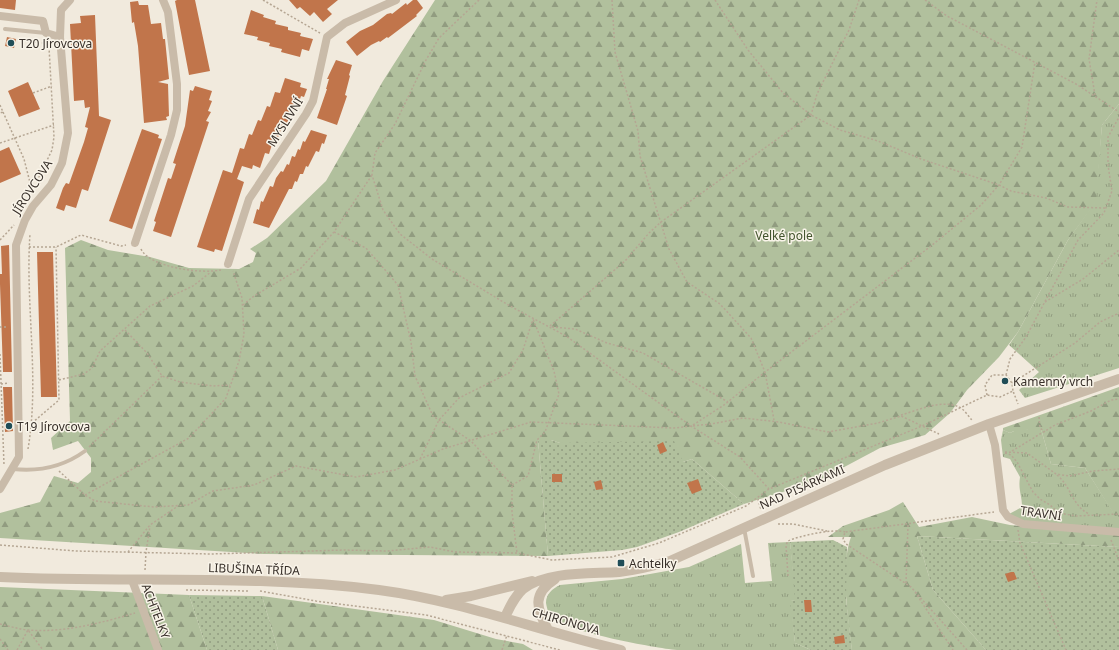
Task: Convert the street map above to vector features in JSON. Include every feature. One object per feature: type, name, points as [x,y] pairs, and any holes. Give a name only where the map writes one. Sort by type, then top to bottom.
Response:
[{"type":"street","name":"JÍROVCOVA","points":[[0,489],[19,457],[16,245],[25,220],[33,206],[51,185],[62,163],[68,133],[60,37],[61,10],[70,0]]},
{"type":"street","points":[[135,243],[171,136],[177,110],[177,84],[170,26],[168,12],[163,0]]},
{"type":"street","points":[[328,37],[345,23],[396,0]]},
{"type":"street","points":[[0,16],[43,21],[46,33],[60,37]]},
{"type":"street","name":"MYSLIVNÍ","points":[[226,267],[250,199],[306,114],[313,100],[328,37]]},
{"type":"street","name":"NAD PISÁRKAMI","points":[[505,617],[516,596],[524,588],[535,583],[558,577],[627,570],[658,565],[691,553],[765,518],[885,465],[1022,412],[1119,380]]},
{"type":"street","name":"TRAVNÍ","points":[[989,424],[995,445],[1003,510],[1008,517],[1016,523],[1119,532]]},
{"type":"street","name":"LIBUŠINA TŘÍDA","points":[[0,577],[311,584],[379,590],[505,617]]},
{"type":"street","points":[[436,601],[463,598],[512,585],[558,577]]},
{"type":"street","points":[[548,630],[539,611],[538,599],[544,588],[558,577]]},
{"type":"street","name":"ACHTELKY","points":[[132,580],[158,650]]},
{"type":"street","name":"CHIRONOVA","points":[[505,617],[621,650]]},
{"type":"lane","points":[[5,29],[46,33]]},
{"type":"lane","points":[[12,469],[34,470],[54,468],[72,460],[85,451]]},
{"type":"lane","points":[[744,528],[753,576]]},
{"type":"path","points":[[263,0],[328,37]]},
{"type":"path","points":[[479,0],[439,38],[426,60],[395,124],[375,153],[372,175],[383,210],[400,234],[432,260],[533,320],[566,336],[691,426],[740,457],[769,489]]},
{"type":"path","points":[[612,0],[615,52],[638,131],[640,156],[669,249],[687,282],[720,304],[750,338],[765,372],[774,421]]},
{"type":"path","points":[[715,0],[748,50],[783,93],[811,115],[840,130],[878,141],[921,159],[999,185],[1011,191],[1046,198],[1068,207],[1106,208]]},
{"type":"path","points":[[550,327],[625,261],[649,233],[661,222],[811,115],[817,94],[849,30],[859,0]]},
{"type":"path","points":[[925,0],[947,16],[1076,84],[1119,112]]},
{"type":"path","points":[[1095,96],[1089,58],[1097,0]]},
{"type":"path","points":[[18,40],[42,43],[49,47],[54,125],[52,150],[39,177],[40,187]]},
{"type":"path","points":[[691,426],[729,402],[765,372],[931,246],[981,205],[999,185],[1022,147],[1035,62]]},
{"type":"path","points":[[33,93],[52,86]]},
{"type":"path","points":[[0,105],[24,159],[33,196],[37,192]]},
{"type":"path","points":[[1006,375],[1010,359],[1026,337],[1078,240],[1104,213],[1112,191],[1108,165],[1108,137],[1119,117]]},
{"type":"path","points":[[0,144],[54,125]]},
{"type":"path","points":[[242,306],[254,296],[301,268],[334,232],[372,175]]},
{"type":"path","points":[[0,240],[15,224]]},
{"type":"path","points":[[27,454],[32,423],[30,231]]},
{"type":"path","points":[[334,232],[366,248],[398,285],[411,342],[415,376],[433,416],[471,441],[512,485],[512,512],[517,553]]},
{"type":"path","points":[[29,247],[56,247],[81,235],[121,246]]},
{"type":"path","points":[[85,495],[189,438],[226,398],[239,361],[244,334],[242,306],[234,272],[226,267],[212,271],[195,271],[168,265],[152,259],[142,252],[135,243]]},
{"type":"path","points":[[32,423],[59,400],[56,247]]},
{"type":"path","points":[[1043,303],[1083,279],[1119,250]]},
{"type":"path","points":[[59,380],[84,374],[92,368],[100,351],[150,306],[192,286],[212,271]]},
{"type":"path","points":[[1012,383],[1075,343],[1100,322],[1119,313]]},
{"type":"path","points":[[420,459],[439,420],[459,398],[509,373],[523,350],[533,320]]},
{"type":"path","points":[[512,485],[528,476],[537,440],[545,432],[559,394],[554,371],[533,320]]},
{"type":"path","points":[[550,327],[575,329],[607,343],[643,353],[729,402]]},
{"type":"path","points":[[125,330],[147,353],[162,376],[180,382],[213,386],[230,385]]},
{"type":"path","points":[[0,354],[4,467]]},
{"type":"path","points":[[987,395],[984,385],[992,375],[1006,375]]},
{"type":"path","points":[[1006,375],[1012,383],[1013,391],[1022,412]]},
{"type":"path","points":[[85,451],[162,376]]},
{"type":"path","points":[[0,545],[76,551],[127,553],[146,552],[211,554],[344,550],[387,551],[430,547],[455,552],[517,553],[552,560],[615,556],[659,543],[746,506],[758,499],[769,489],[922,426],[987,395],[1000,397],[1013,391]]},
{"type":"path","points":[[1010,452],[1055,425],[1091,411],[1111,400],[1119,399]]},
{"type":"path","points":[[54,468],[85,495],[95,501],[154,507],[188,505],[213,491],[254,485],[296,466],[356,477],[395,470],[443,449],[531,422],[674,428],[743,418],[774,421],[828,432],[878,423],[939,404],[960,407],[973,422]]},
{"type":"path","points":[[900,416],[950,440]]},
{"type":"path","points":[[1039,416],[1040,428],[1045,432]]},
{"type":"path","points":[[1091,514],[1080,509],[1066,485],[1056,474],[1027,452],[1003,452],[1011,455],[1018,462],[1033,492],[1059,513],[1076,516],[1091,514],[1119,514]]},
{"type":"path","points":[[1056,474],[1068,476],[1093,470],[1119,469]]},
{"type":"path","points":[[758,499],[765,518]]},
{"type":"path","points":[[127,553],[150,525],[179,505]]},
{"type":"path","points":[[788,576],[786,545],[788,541],[840,530],[845,532],[1003,510]]},
{"type":"path","points":[[1016,523],[1020,543],[1066,650]]},
{"type":"path","points":[[778,524],[794,524],[828,532]]},
{"type":"path","points":[[906,583],[908,524]]},
{"type":"path","points":[[145,580],[146,552],[150,525]]},
{"type":"path","points":[[845,532],[843,539],[846,544],[911,586],[967,650]]},
{"type":"path","points":[[1107,532],[1119,561]]},
{"type":"path","points":[[911,586],[952,650]]},
{"type":"path","points":[[181,588],[188,591],[251,591]]},
{"type":"path","points":[[259,591],[316,601],[426,615],[560,650]]},
{"type":"path","points":[[0,624],[28,630],[52,629],[100,623],[143,610]]},
{"type":"path","points":[[17,650],[28,630]]},
{"type":"path","points":[[28,630],[43,650]]},
{"type":"path","points":[[502,650],[507,635]]},
{"type":"path","points":[[0,639],[8,650]]},
{"type":"green space","name":"Velké pole","points":[[435,0],[1119,0],[1119,104],[1102,125],[1096,202],[1068,240],[1018,332],[999,357],[967,390],[950,413],[925,435],[880,448],[818,481],[744,504],[692,459],[683,462],[560,443],[551,440],[538,440],[548,556],[264,554],[0,538],[0,513],[40,502],[54,476],[78,483],[91,472],[91,458],[78,441],[53,450],[51,438],[70,421],[65,248],[81,240],[108,250],[150,257],[189,268],[239,269],[253,262],[256,253],[250,249],[267,238],[326,181],[383,81]]},
{"type":"green space","points":[[1119,104],[1119,368],[1025,398],[1019,390],[1039,372],[1009,345],[1018,332],[1068,240],[1095,202],[1102,125]]},
{"type":"green space","points":[[1119,387],[1119,515],[1115,516],[1085,468],[1051,464],[1041,429],[1028,429],[1020,434],[1014,431],[1010,433],[1003,430],[1003,428]]},
{"type":"green space","points":[[1028,429],[1041,429],[1051,464],[1085,468],[1115,515],[1119,515],[1119,529],[1023,522],[1009,514],[1022,507],[1019,485],[1020,477],[1010,459],[1003,457],[1001,440],[1003,430],[1010,433]]},
{"type":"green space","points":[[538,440],[551,440],[560,443],[674,441],[683,462],[692,459],[744,504],[679,532],[637,547],[622,550],[548,556]]},
{"type":"green space","points":[[903,502],[919,527],[972,517],[1010,525],[1119,534],[1119,547],[917,536],[933,590],[986,650],[852,650],[845,578],[848,549],[851,537],[828,537],[843,526],[889,510]]},
{"type":"green space","points":[[917,536],[1119,547],[1119,650],[986,650],[933,590]]},
{"type":"green space","points":[[833,540],[847,547],[846,599],[852,650],[811,650],[795,643],[790,601],[795,600],[790,542]]},
{"type":"green space","points":[[790,542],[796,600],[791,601],[795,643],[811,650],[666,649],[613,639],[576,629],[553,619],[547,608],[546,600],[548,594],[560,585],[622,579],[689,567],[741,544],[745,583],[772,581],[768,543]]},
{"type":"green space","points":[[0,587],[189,595],[207,650],[0,650]]},
{"type":"green space","points":[[189,595],[262,596],[278,650],[207,650]]},
{"type":"green space","points":[[262,596],[434,620],[496,639],[523,644],[533,650],[278,650]]},
{"type":"building","points":[[0,0],[16,0],[15,10],[0,8]]},
{"type":"building","points":[[195,0],[210,71],[189,75],[175,1]]},
{"type":"building","points":[[289,0],[338,0],[327,9],[332,14],[323,22],[314,12],[310,16],[300,7],[297,9]]},
{"type":"building","points":[[413,0],[417,0],[423,8],[416,15],[417,16],[388,38],[387,37],[380,42],[379,41],[371,45],[357,56],[346,42],[387,14],[392,14],[406,3],[407,5]]},
{"type":"building","points":[[138,1],[139,5],[148,5],[151,24],[161,23],[163,39],[165,39],[169,79],[158,82],[168,84],[169,116],[166,117],[167,120],[144,123],[138,46],[134,22],[132,23],[130,2]]},
{"type":"building","points":[[251,10],[264,15],[263,17],[276,21],[275,24],[288,27],[288,30],[301,33],[300,36],[313,39],[309,51],[302,49],[300,57],[281,52],[282,49],[269,46],[270,43],[257,40],[258,37],[244,34]]},
{"type":"building","points":[[95,15],[99,116],[111,120],[88,191],[82,189],[76,208],[66,205],[64,211],[56,208],[63,188],[66,183],[69,184],[84,142],[88,128],[85,127],[90,107],[85,108],[84,100],[74,101],[70,24],[81,23],[80,16]]},
{"type":"building","name":"T20 Jírovcova","points":[[7,37],[16,39],[14,48],[5,46]]},
{"type":"building","points":[[336,60],[352,65],[345,95],[347,96],[337,125],[317,118],[327,89],[329,79],[327,79]]},
{"type":"building","points":[[285,78],[301,83],[300,87],[307,89],[304,97],[301,96],[296,111],[292,110],[286,126],[283,124],[277,140],[274,138],[269,154],[265,153],[260,168],[253,165],[252,169],[242,166],[237,179],[244,182],[222,251],[215,249],[214,252],[197,247],[223,170],[232,173],[240,148],[244,149],[249,134],[252,135],[258,120],[261,121],[267,106],[270,107],[275,92],[280,93]]},
{"type":"building","points":[[28,82],[40,109],[19,117],[8,91]]},
{"type":"building","points":[[195,86],[212,91],[209,100],[212,101],[208,111],[211,112],[206,121],[209,122],[171,237],[153,231],[156,222],[154,221],[168,178],[171,179],[176,164],[173,163],[185,126],[190,90],[193,91]]},
{"type":"building","points":[[142,129],[159,135],[158,138],[162,139],[132,229],[109,221]]},
{"type":"building","points":[[311,130],[327,135],[324,144],[322,143],[319,152],[316,151],[308,167],[306,166],[303,174],[300,174],[292,189],[289,189],[269,228],[253,223],[257,209],[259,210],[261,201],[263,202],[270,186],[273,187],[276,178],[281,171],[283,172],[287,164],[289,165],[292,156],[295,157],[298,149],[300,150],[303,141],[305,142]]},
{"type":"building","points":[[9,147],[21,174],[0,183],[0,151]]},
{"type":"building","points":[[9,245],[12,372],[3,372],[0,284],[0,274],[2,274],[1,246]]},
{"type":"building","points":[[37,252],[53,252],[57,397],[41,397]]},
{"type":"building","points":[[3,387],[12,387],[13,431],[5,432]]},
{"type":"building","points":[[663,442],[667,451],[660,454],[657,445]]},
{"type":"building","points":[[552,474],[562,474],[562,482],[552,482]]},
{"type":"building","points":[[698,479],[702,490],[692,494],[687,483]]},
{"type":"building","points":[[601,480],[603,489],[596,490],[594,482]]},
{"type":"building","points":[[1014,572],[1017,579],[1008,582],[1005,574]]},
{"type":"building","points":[[804,600],[811,600],[812,612],[805,612]]},
{"type":"building","points":[[844,635],[845,643],[835,644],[834,637]]},
{"type":"place","name":"T20 Jírovcova","points":[[11,43]]},
{"type":"place","name":"Kamenný vrch","points":[[1005,381]]},
{"type":"place","name":"T19 Jírovcova","points":[[9,426]]},
{"type":"place","name":"Achtelky","points":[[621,563]]}]
